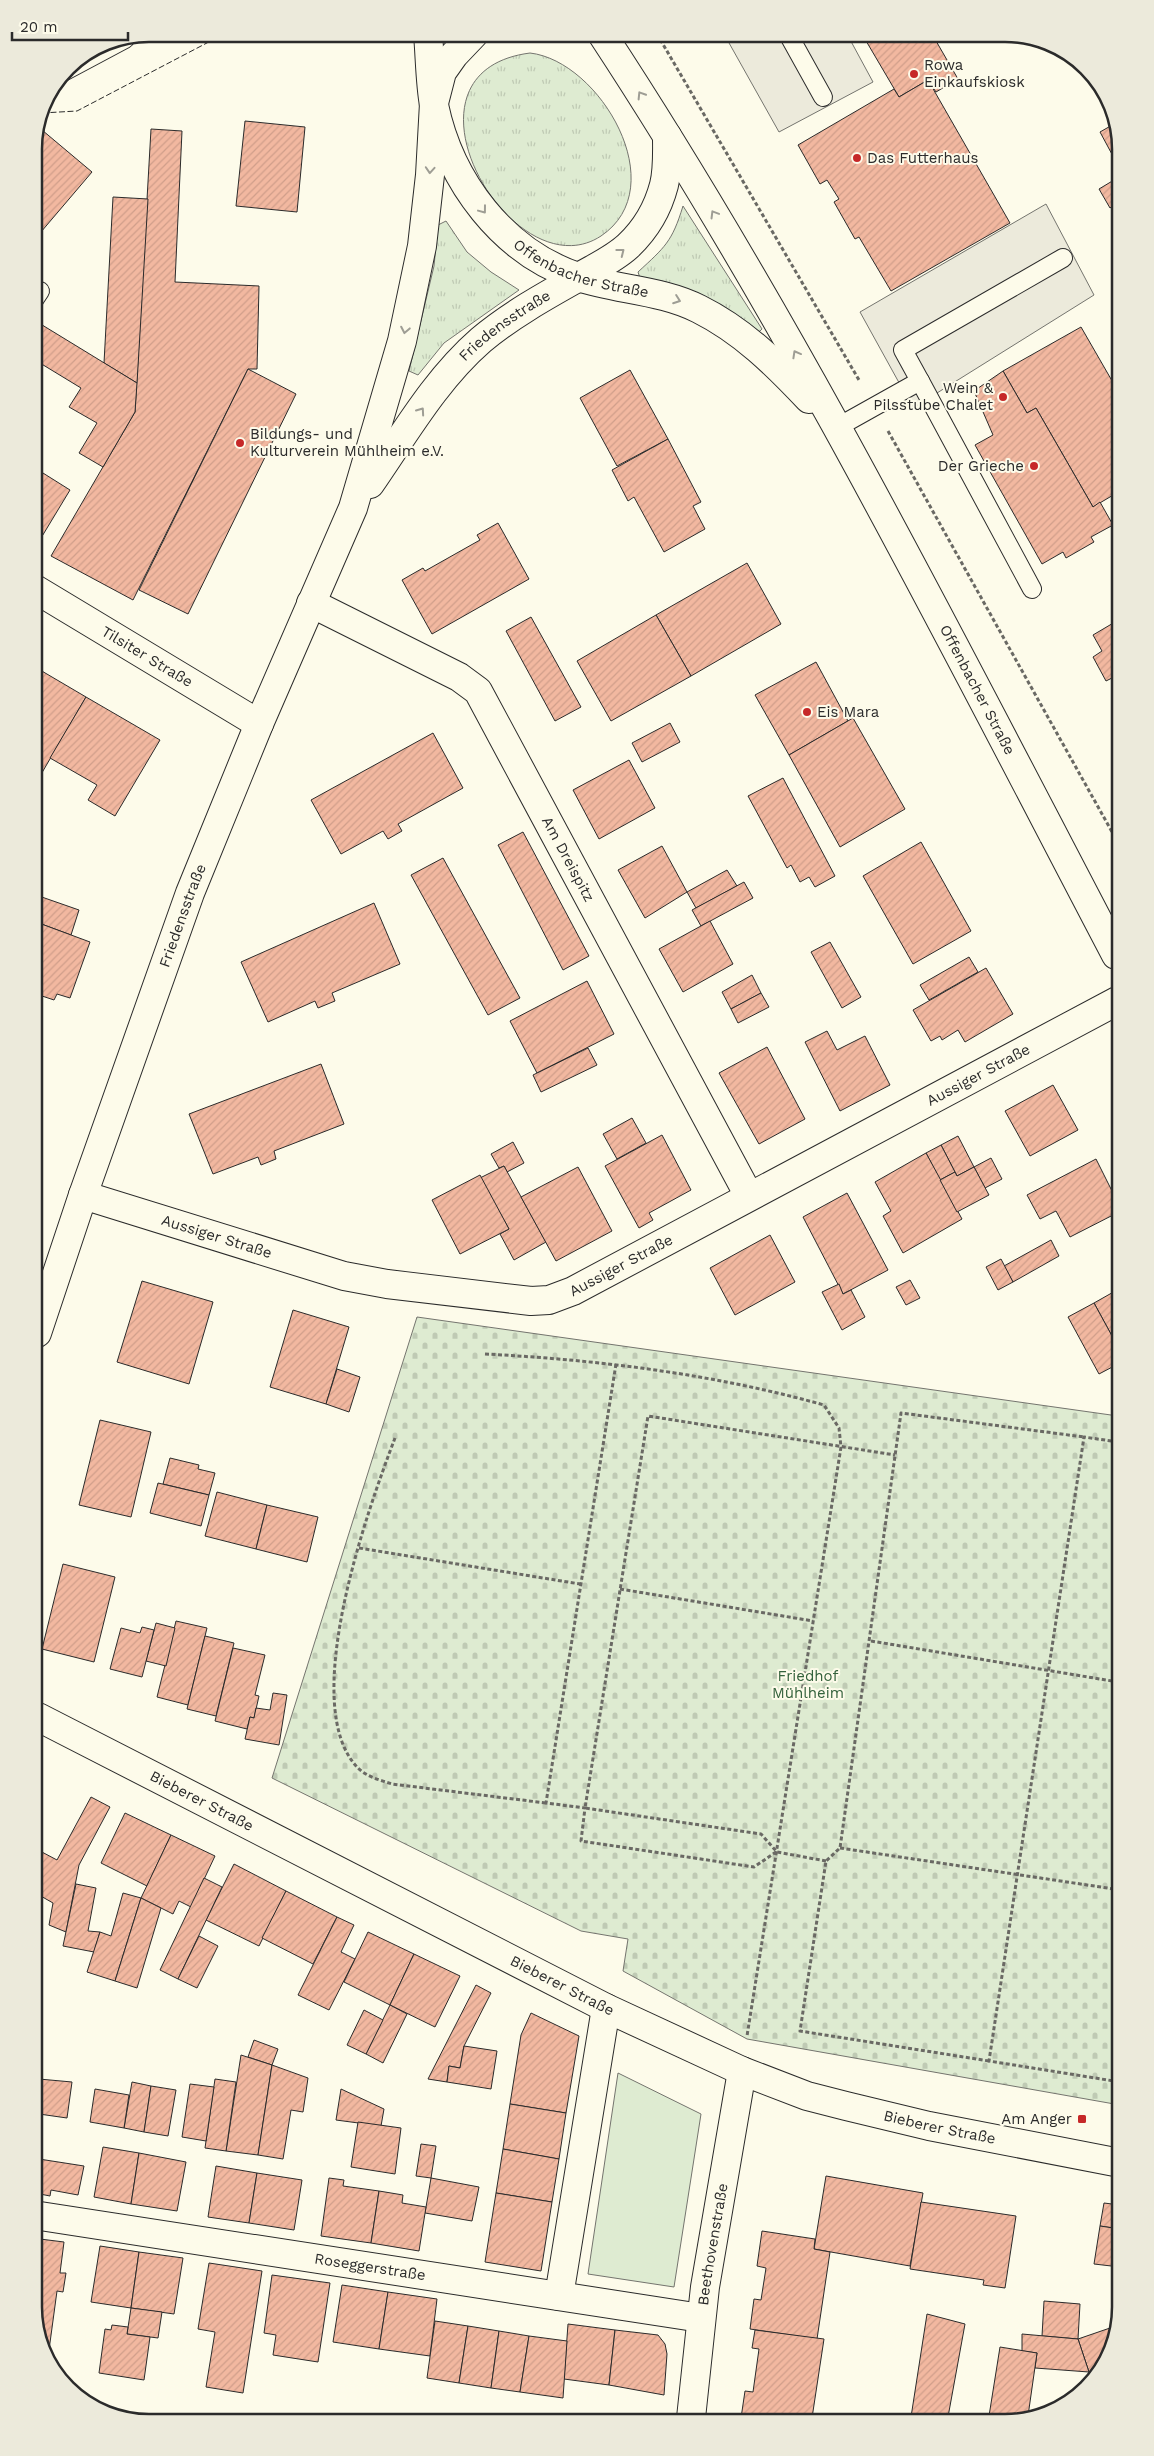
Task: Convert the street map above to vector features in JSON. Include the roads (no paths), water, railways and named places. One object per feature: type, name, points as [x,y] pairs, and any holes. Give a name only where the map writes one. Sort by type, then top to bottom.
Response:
[{"type":"street","name":"Offenbacher Straße","points":[[429,42],[434,103],[440,132],[469,190],[487,215],[511,240],[538,260],[579,277],[669,298],[697,308],[726,323],[744,336],[778,367],[836,428]]},
{"type":"street","points":[[434,103],[442,72],[466,42]]},
{"type":"street","name":"Offenbacher Straße","points":[[607,43],[758,286],[902,545],[1112,947]]},
{"type":"street","name":"Friedensstraße","points":[[42,1317],[83,1195],[190,892],[259,724],[353,508],[402,341],[422,246],[430,175],[434,103]]},
{"type":"street","name":"Friedensstraße","points":[[353,508],[431,396],[480,341],[514,315],[612,259],[628,246],[643,229],[656,208],[664,184],[667,161],[667,136]]},
{"type":"street","name":"Tilsiter Straße","points":[[43,594],[259,724]]},
{"type":"street","name":"Am Dreispitz","points":[[311,603],[459,677],[478,691],[749,1196]]},
{"type":"street","name":"Aussiger Straße","points":[[83,1195],[344,1276],[387,1284],[531,1301],[549,1300],[573,1291],[1112,1003]]},
{"type":"street","name":"Bieberer Straße","points":[[42,1719],[606,2008],[742,2071],[792,2091],[846,2106],[929,2126],[1112,2161]]},
{"type":"street","points":[[559,2296],[606,2008]]},
{"type":"street","name":"Beethovenstraße","points":[[691,2414],[701,2318],[742,2071]]},
{"type":"street","name":"Roseggerstraße","points":[[42,2216],[701,2318]]},
{"type":"lane","points":[[793,43],[823,97]]},
{"type":"lane","points":[[1032,589],[903,350],[1063,258]]},
{"type":"lane","points":[[836,428],[920,381]]},
{"type":"place","name":"Rowa Einkaufskiosk","points":[[914,74]]},
{"type":"place","name":"Das Futterhaus","points":[[857,158]]},
{"type":"place","name":"Wein & Pilsstube Chalet","points":[[1003,397]]},
{"type":"place","name":"Bildungs- und Kulturverein Mühlheim e.V.","points":[[240,443]]},
{"type":"place","name":"Der Grieche","points":[[1034,466]]},
{"type":"place","name":"Eis Mara","points":[[807,712]]},
{"type":"place","name":"Am Anger","points":[[1082,2119]]},
{"type":"park label","name":"Friedhof Mühlheim","points":[[808,1684]]}]
